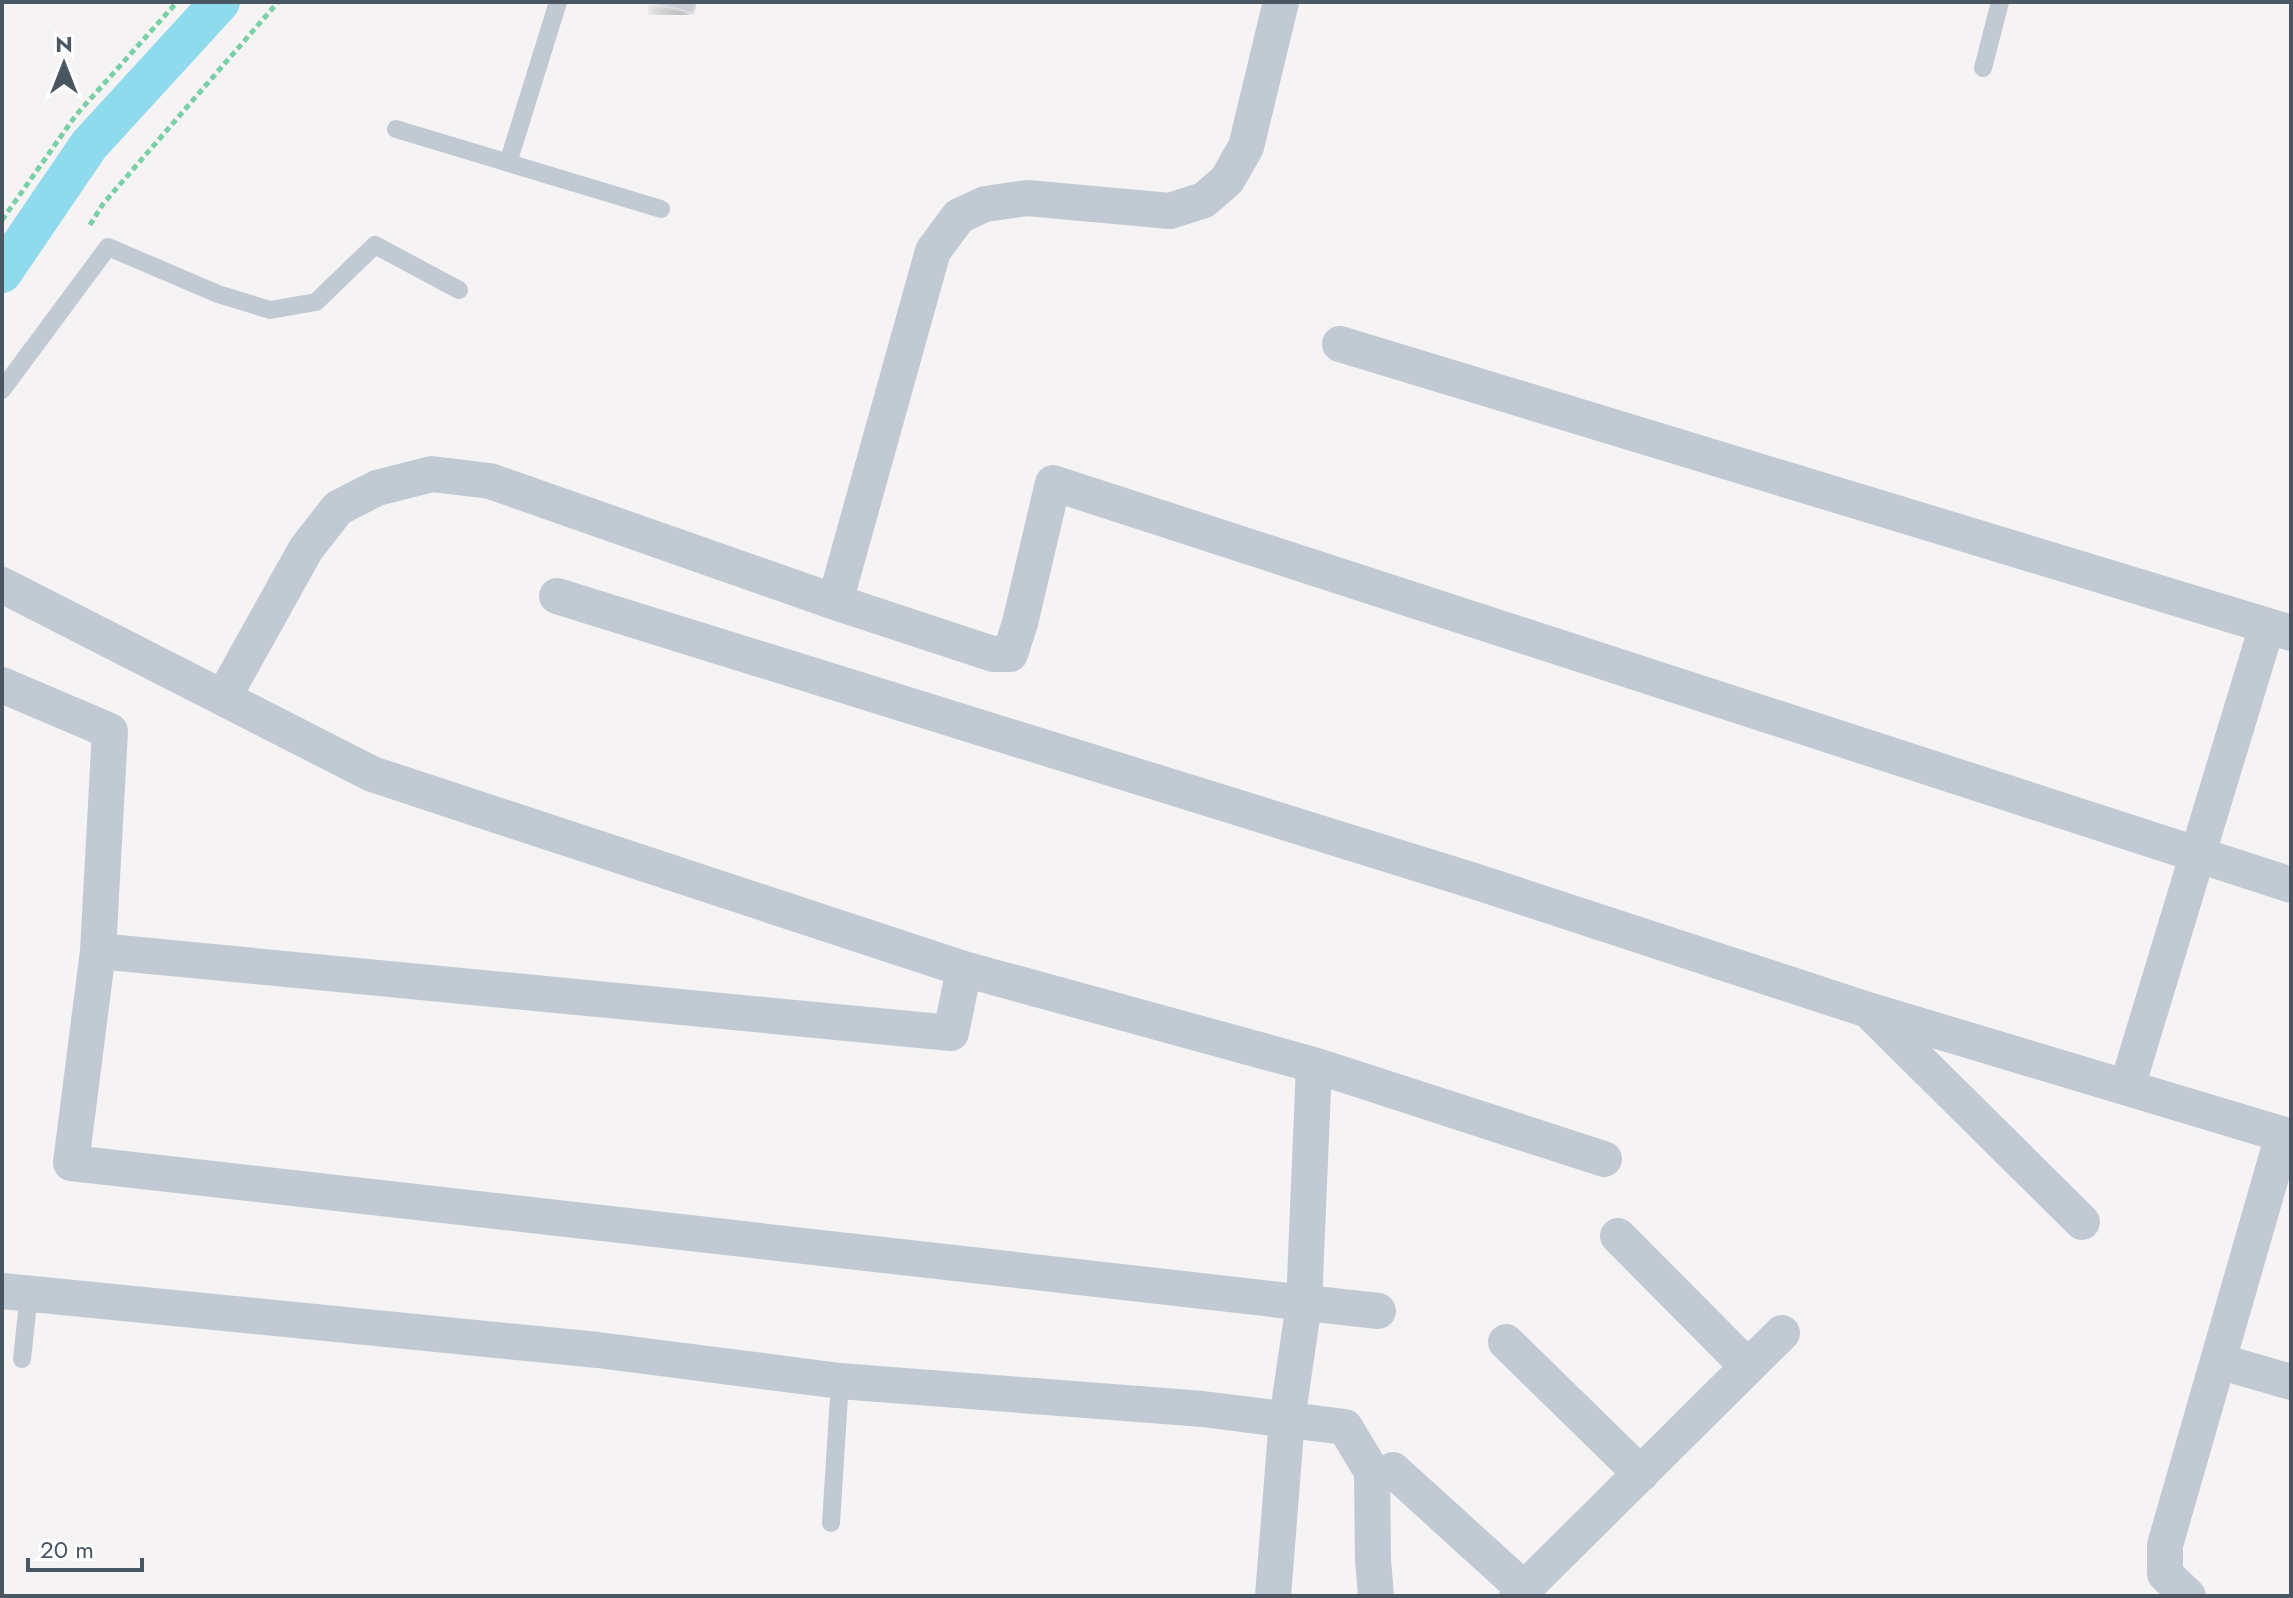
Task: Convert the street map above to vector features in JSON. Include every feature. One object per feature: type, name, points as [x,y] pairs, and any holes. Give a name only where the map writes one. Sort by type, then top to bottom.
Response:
[{"type":"street","points":[[835,602],[933,251],[959,216],[985,204],[1027,198],[1170,211],[1204,200],[1227,180],[1246,147],[1281,2]]},
{"type":"street","points":[[1340,344],[2279,630],[2197,856],[2127,1087]]},
{"type":"street","points":[[223,698],[306,549],[338,508],[377,488],[432,474],[490,481],[835,602],[993,654],[1010,654],[1053,483],[2291,885]]},
{"type":"street","points":[[2,585],[372,774],[964,969],[1314,1065],[1604,1159]]},
{"type":"street","points":[[557,596],[1459,876],[1868,1010],[2287,1136],[2165,1545],[2165,1574],[2188,1596]]},
{"type":"street","points":[[2,685],[110,731],[98,951],[71,1163],[1378,1311]]},
{"type":"street","points":[[98,951],[951,1033],[964,969]]},
{"type":"street","points":[[1868,1010],[2082,1222]]},
{"type":"street","points":[[1273,1596],[1287,1419],[1304,1304],[1314,1065]]},
{"type":"street","points":[[1618,1236],[1748,1367]]},
{"type":"street","points":[[15,1292],[598,1350],[840,1381],[1203,1409],[1345,1427],[1372,1472],[1376,1596]]},
{"type":"street","points":[[1393,1470],[1521,1592],[1782,1333]]},
{"type":"street","points":[[1506,1342],[1641,1474]]},
{"type":"street","points":[[2218,1361],[2291,1382]]},
{"type":"lane","points":[[508,163],[558,2]]},
{"type":"lane","points":[[1983,68],[2000,2]]},
{"type":"lane","points":[[396,129],[661,209]]},
{"type":"lane","points":[[2,390],[108,247],[218,294],[270,310],[316,302],[375,245],[459,290]]},
{"type":"lane","points":[[15,1292],[22,1359]]},
{"type":"lane","points":[[831,1523],[840,1381]]},
{"type":"path","points":[[2,220],[76,115],[177,2]]},
{"type":"path","points":[[87,230],[103,204],[278,2]]},
{"type":"building","points":[[653,2],[696,2],[693,13]]},
{"type":"waterway","points":[[2,273],[89,145],[220,2]]}]
